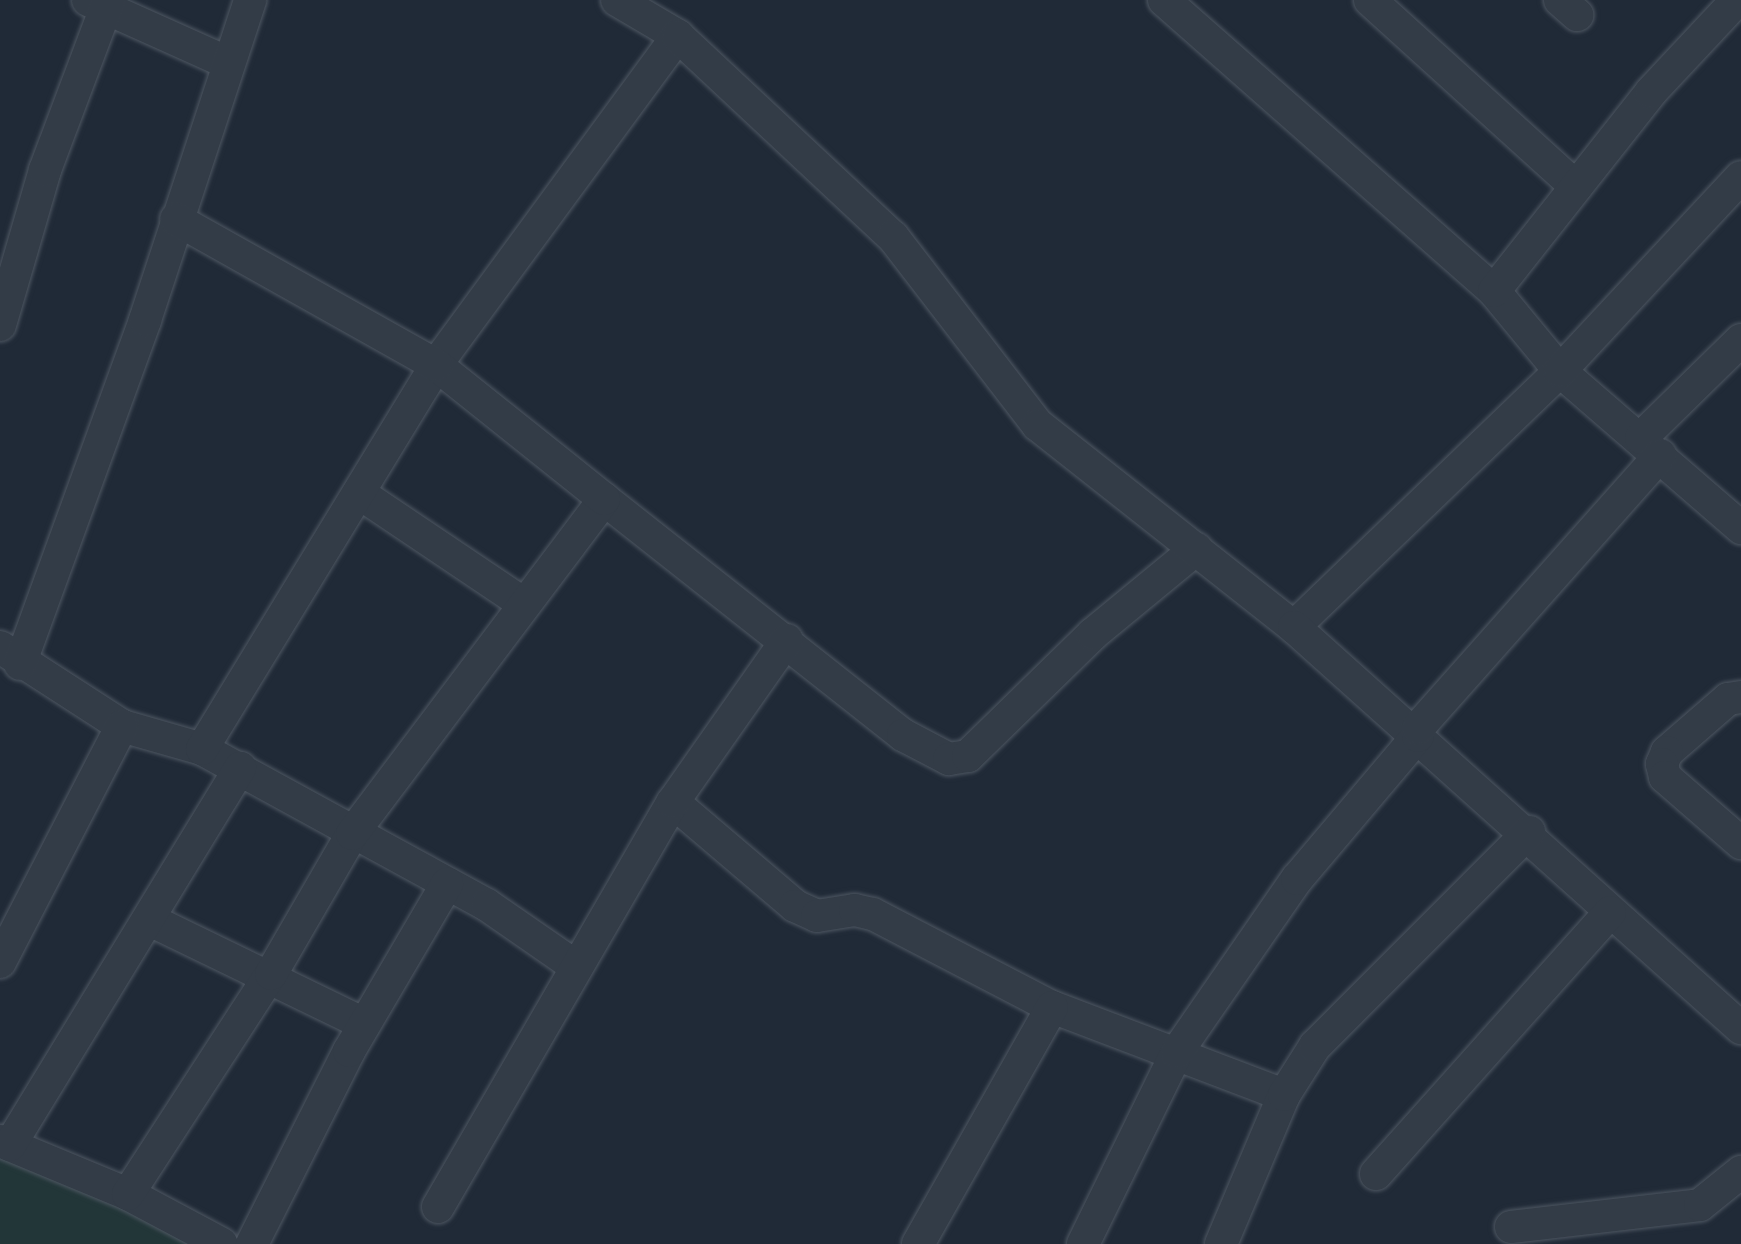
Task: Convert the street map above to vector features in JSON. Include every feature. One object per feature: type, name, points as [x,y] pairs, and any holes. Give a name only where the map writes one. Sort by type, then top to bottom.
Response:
[{"type":"street","points":[[250,0],[226,62],[176,219],[10,655],[122,726],[202,749],[240,768],[352,834],[447,884],[575,966]]},
{"type":"street","points":[[617,0],[678,36],[893,237],[1038,425],[1294,627],[1529,831],[1611,912],[1741,1028]]},
{"type":"street","points":[[1164,0],[1494,291],[1560,371],[1651,446],[1741,528]]},
{"type":"street","points":[[1370,0],[1576,187]]},
{"type":"street","points":[[1494,291],[1651,92],[1737,0]]},
{"type":"street","points":[[0,325],[45,170],[102,2],[226,62]]},
{"type":"street","points":[[202,749],[436,365],[678,36]]},
{"type":"street","points":[[1294,627],[1560,371],[1741,177]]},
{"type":"street","points":[[176,219],[436,365],[604,499],[788,640],[902,735],[949,759],[968,756],[1093,634],[1196,549]]},
{"type":"street","points":[[1083,1244],[1177,1052],[1297,879],[1418,736],[1418,728],[1741,340]]},
{"type":"street","points":[[359,493],[524,604]]},
{"type":"street","points":[[128,1194],[271,974],[352,834],[604,499]]},
{"type":"street","points":[[438,1207],[575,966],[673,802],[788,640]]},
{"type":"street","points":[[1741,697],[1728,699],[1667,752],[1662,764],[1665,777],[1741,843]]},
{"type":"street","points":[[0,962],[122,726]]},
{"type":"street","points":[[222,1244],[128,1194],[5,1143],[150,920],[240,768]]},
{"type":"street","points":[[673,802],[787,901],[817,916],[855,909],[873,914],[1052,1007],[1177,1052],[1284,1095]]},
{"type":"street","points":[[1220,1244],[1284,1095],[1315,1046],[1529,831]]},
{"type":"street","points":[[252,1244],[364,1024],[447,884]]},
{"type":"street","points":[[1376,1174],[1611,912]]},
{"type":"street","points":[[150,920],[271,974],[364,1024]]},
{"type":"street","points":[[918,1244],[1052,1007]]},
{"type":"street","points":[[1511,1227],[1700,1205],[1741,1172]]},
{"type":"green space","points":[[0,1134],[201,1244],[0,1244]]}]
